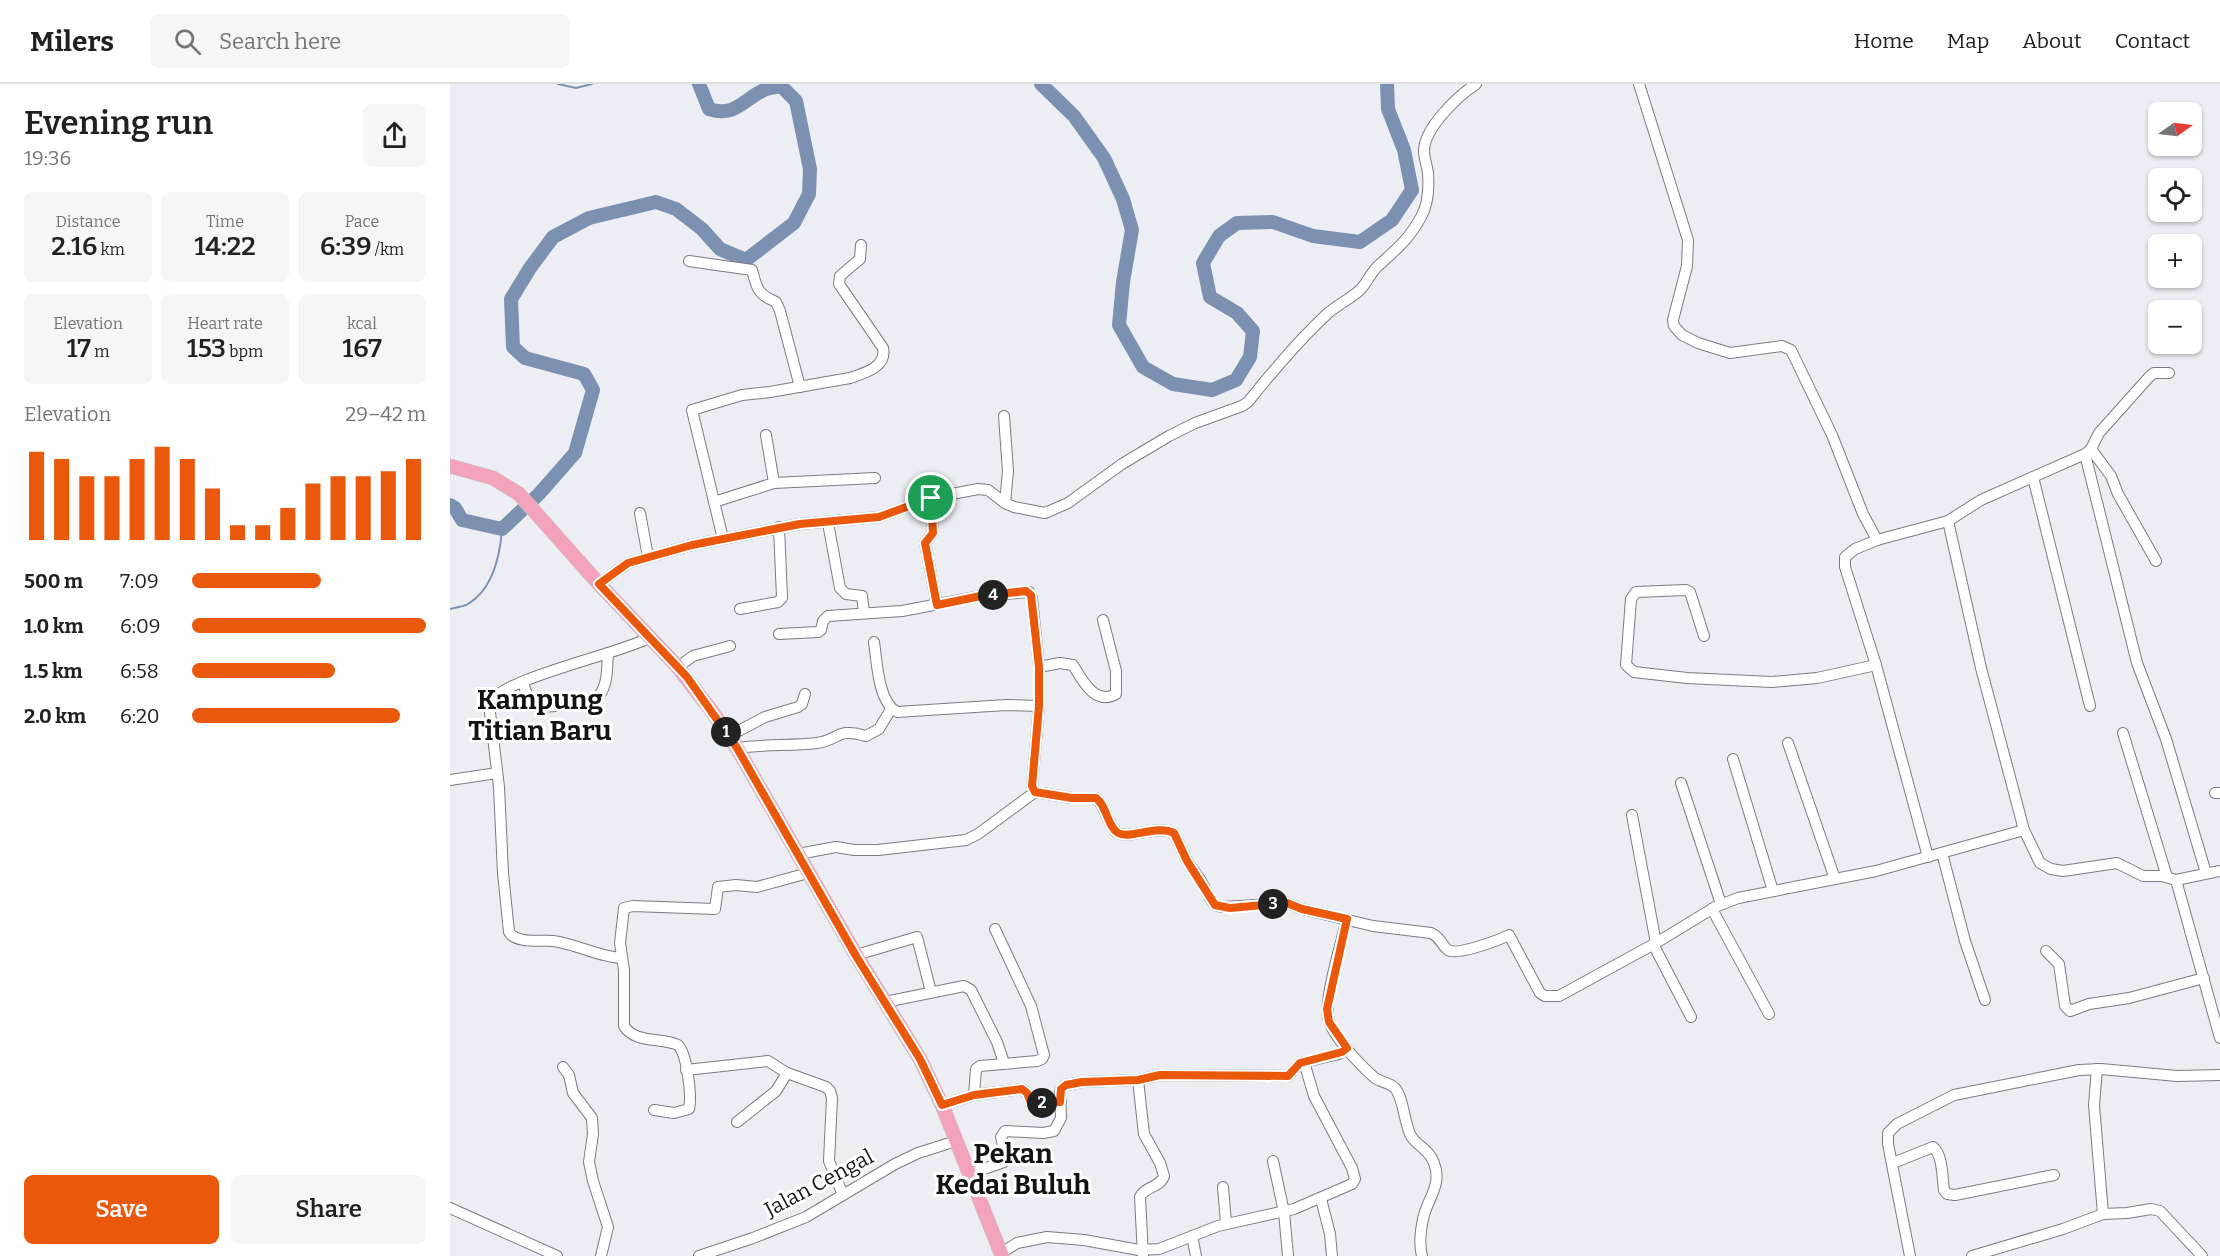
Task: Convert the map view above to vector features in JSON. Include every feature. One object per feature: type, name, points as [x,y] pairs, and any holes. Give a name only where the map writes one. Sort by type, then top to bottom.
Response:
[{"type":"main road","points":[[450,466],[493,478],[519,494],[599,584],[678,667],[733,742],[856,956],[920,1059],[942,1105],[1001,1254]]},
{"type":"street","points":[[599,584],[628,563],[648,557],[779,527],[879,517],[931,498],[983,488],[1005,503],[1023,510],[1045,513],[1078,496],[1122,464],[1169,436],[1248,402],[1305,336],[1328,314],[1361,290],[1378,265],[1402,244],[1423,215],[1428,185],[1424,155],[1426,140],[1457,98],[1476,84]]},
{"type":"street","points":[[1639,84],[1688,240],[1687,266],[1673,313],[1674,326],[1698,344],[1730,352],[1782,346],[1791,350],[1828,426],[1863,514],[1877,540]]},
{"type":"street","points":[[723,539],[692,410],[742,395],[850,378],[870,370],[883,360],[883,348],[839,284],[840,276],[860,259],[861,245]]},
{"type":"street","points":[[689,261],[752,270],[762,296],[776,302],[780,310],[800,387]]},
{"type":"street","points":[[1928,857],[1845,557],[1849,552],[1877,540],[1948,521],[1981,500],[2088,451],[2099,433],[2150,376],[2154,373],[2169,374]]},
{"type":"street","points":[[1004,416],[1008,471],[1005,503]]},
{"type":"street","points":[[766,435],[774,483]]},
{"type":"street","points":[[2088,451],[2111,476],[2118,494],[2156,561]]},
{"type":"street","points":[[2088,451],[2137,663],[2166,739],[2206,873]]},
{"type":"street","points":[[2033,477],[2090,706]]},
{"type":"street","points":[[714,502],[774,483],[875,478]]},
{"type":"street","points":[[931,498],[933,533],[925,543],[937,605]]},
{"type":"street","points":[[640,513],[648,557]]},
{"type":"street","points":[[1948,521],[1981,668],[2024,830],[2040,863],[2051,869],[2063,871],[2116,863],[2143,876],[2171,878],[2220,871]]},
{"type":"street","points":[[828,523],[840,588],[846,594],[862,596],[864,613]]},
{"type":"street","points":[[740,609],[778,602],[782,598],[779,527]]},
{"type":"street","points":[[1704,636],[1690,592],[1686,590],[1636,592],[1631,599],[1626,665],[1634,672],[1772,682],[1817,678],[1876,665]]},
{"type":"street","points":[[779,634],[818,632],[828,616],[902,611],[981,596],[1029,592],[1032,598],[1039,667],[1039,706],[1032,786],[1035,792]]},
{"type":"street","points":[[1039,667],[1060,663],[1073,665],[1093,693],[1104,697],[1116,694],[1116,672],[1103,620]]},
{"type":"street","points":[[622,958],[612,958],[554,941],[527,940],[511,936],[506,917],[497,773],[489,701],[500,692],[523,682],[651,637]]},
{"type":"street","points":[[874,642],[887,704],[897,712],[1006,705],[1039,706]]},
{"type":"street","points":[[678,667],[693,656],[730,646]]},
{"type":"street","points":[[523,682],[528,698],[538,705],[547,707],[590,700],[599,696],[603,688],[608,654]]},
{"type":"street","points":[[733,742],[765,717],[798,707],[802,704],[805,694]]},
{"type":"street","points":[[733,742],[816,743],[841,733],[855,732],[866,736],[879,729],[891,709]]},
{"type":"street","points":[[2123,733],[2204,978],[2220,1038]]},
{"type":"street","points":[[1788,743],[1835,879]]},
{"type":"street","points":[[1733,759],[1773,891]]},
{"type":"street","points":[[451,777],[497,773]]},
{"type":"street","points":[[1681,783],[1716,907],[1769,1014]]},
{"type":"street","points":[[798,854],[836,847],[878,850],[966,840],[978,834],[1035,792],[1072,798],[1096,798],[1102,804],[1116,832],[1123,835],[1162,829],[1174,833],[1187,861],[1215,905],[1230,908],[1287,903],[1302,909],[1373,926],[1431,933],[1439,936],[1446,949],[1454,952],[1500,940],[1509,935],[1540,993],[1551,997],[1559,996],[1716,907],[1738,898],[1876,871],[2024,830]]},
{"type":"street","points":[[1632,815],[1654,943],[1691,1017]]},
{"type":"street","points":[[1942,853],[1965,941],[1985,1000]]},
{"type":"street","points":[[654,1110],[674,1113],[689,1109],[686,1070],[683,1051],[678,1045],[640,1037],[626,1029],[623,1020],[625,981],[620,943],[624,908],[633,906],[715,909],[718,887],[736,885],[757,887],[808,873]]},
{"type":"street","points":[[1347,919],[1327,1009],[1329,1022],[1347,1048],[1376,1079],[1394,1087],[1399,1095],[1412,1136],[1428,1151],[1434,1162],[1436,1184],[1424,1216],[1420,1244],[1422,1256]]},
{"type":"street","points":[[974,1095],[976,1069],[980,1066],[1037,1061],[1044,1055],[1031,1006],[995,929]]},
{"type":"street","points":[[856,956],[917,937],[931,992]]},
{"type":"street","points":[[2046,951],[2059,964],[2065,1006],[2070,1011],[2089,1004],[2129,998],[2204,978]]},
{"type":"street","points":[[885,1002],[964,986],[971,990],[997,1042],[1004,1063]]},
{"type":"street","points":[[969,1174],[1004,1162],[1005,1155],[1001,1137],[1005,1131],[1043,1133],[1054,1131],[1061,1118],[1061,1089],[1066,1085],[1082,1082],[1138,1080],[1165,1075],[1288,1076],[1304,1062],[1338,1054],[1347,1048]]},
{"type":"street","points":[[686,1070],[768,1061],[788,1073],[826,1087],[830,1091],[829,1161],[843,1195]]},
{"type":"street","points":[[1001,1254],[1017,1243],[1047,1237],[1084,1240],[1143,1253],[1226,1223],[1284,1212],[1321,1199],[1352,1184],[1355,1179],[1348,1158],[1314,1096],[1304,1062]]},
{"type":"street","points":[[563,1067],[569,1075],[576,1098],[592,1118],[594,1127],[591,1174],[608,1227],[601,1256]]},
{"type":"street","points":[[2097,1069],[2094,1105],[2103,1214]]},
{"type":"street","points":[[1910,1256],[1888,1137],[1891,1128],[1945,1098],[2079,1070],[2097,1069],[2177,1076],[2220,1076]]},
{"type":"street","points":[[737,1122],[776,1091],[788,1073]]},
{"type":"street","points":[[1138,1080],[1144,1134],[1160,1163],[1164,1176],[1159,1184],[1145,1190],[1140,1197],[1143,1253]]},
{"type":"street","points":[[942,1105],[974,1095],[1022,1089],[1027,1093],[1031,1103],[1060,1102]]},
{"type":"street","name":"Jalan Cengal","points":[[699,1256],[753,1239],[806,1217],[918,1153],[956,1141]]},
{"type":"street","points":[[1893,1163],[1933,1147],[1939,1156],[1944,1190],[1947,1194],[1955,1196],[2054,1175]]},
{"type":"street","points":[[1273,1161],[1284,1212],[1288,1256]]},
{"type":"street","points":[[1223,1187],[1226,1223]]},
{"type":"street","points":[[1321,1199],[1330,1234],[1332,1256]]},
{"type":"street","points":[[450,1208],[556,1256]]},
{"type":"street","points":[[1972,1256],[1992,1253],[2103,1214],[2156,1209],[2202,1256]]},
{"type":"street","points":[[1192,1236],[1196,1256]]},
{"type":"waterway","points":[[558,84],[576,88],[592,84]]},
{"type":"waterway","points":[[450,505],[455,508],[462,520],[502,529],[539,494],[575,453],[593,390],[584,374],[525,358],[513,347],[511,299],[553,237],[589,218],[656,202],[676,209],[702,229],[720,249],[746,260],[794,223],[809,194],[810,169],[796,101],[781,86],[766,89],[733,109],[718,111],[709,109],[699,84]]},
{"type":"waterway","points":[[1041,84],[1074,116],[1104,158],[1123,199],[1132,230],[1123,282],[1119,325],[1143,367],[1173,384],[1212,390],[1236,380],[1250,357],[1253,331],[1237,313],[1210,297],[1203,263],[1219,236],[1237,223],[1273,222],[1313,236],[1360,242],[1392,220],[1412,190],[1404,150],[1388,109],[1387,84]]},
{"type":"waterway","points":[[450,609],[466,605],[484,590],[497,561],[502,529]]},
{"type":"district","name":"Kampung Titian Baru","points":[[540,716]]},
{"type":"district","name":"Pekan Kedai Buluh","points":[[1013,1170]]},
{"type":"route","points":[[931,498],[933,533],[925,543],[937,605],[981,596],[1026,591],[1031,595],[1039,667],[1039,706],[1034,744],[1033,790],[1038,794],[1096,798],[1102,804],[1116,832],[1123,835],[1162,829],[1174,833],[1187,861],[1215,905],[1230,908],[1287,903],[1302,909],[1347,919],[1327,1009],[1329,1022],[1347,1048],[1342,1052],[1300,1063],[1288,1076],[1160,1075],[1138,1080],[1082,1082],[1066,1085],[1061,1089],[1060,1102],[1031,1103],[1027,1093],[1022,1089],[974,1095],[942,1105],[920,1059],[856,956],[737,748],[687,677],[599,584],[628,563],[692,545],[800,524],[879,517],[931,498]]}]
